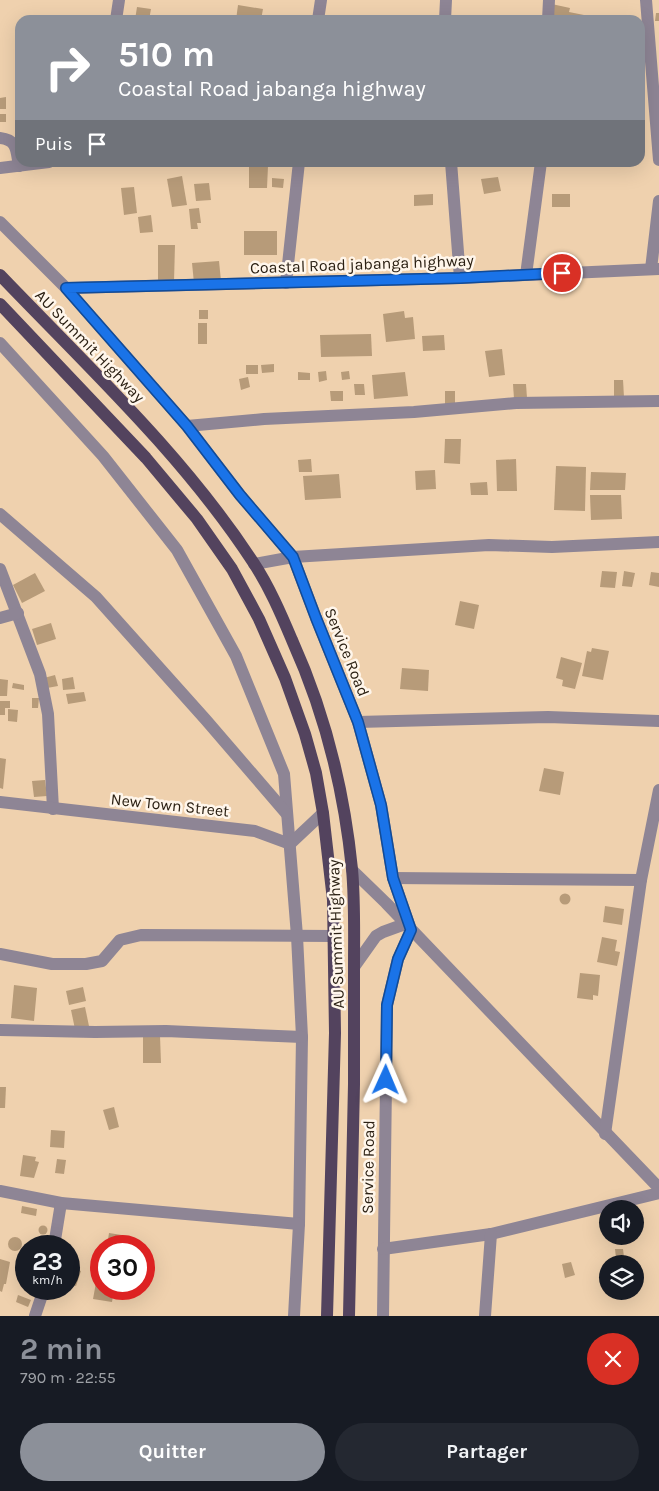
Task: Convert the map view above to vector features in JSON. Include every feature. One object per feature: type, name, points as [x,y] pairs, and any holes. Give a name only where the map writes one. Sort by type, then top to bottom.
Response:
[{"type":"main road","name":"AU Summit Highway","points":[[0,275],[163,446],[214,506],[254,564],[278,608],[305,669],[325,727],[336,766],[344,811],[352,870],[354,911],[354,1042],[349,1316]]},
{"type":"main road","name":"AU Summit Highway","points":[[0,304],[146,458],[197,519],[232,569],[259,619],[285,678],[305,734],[316,773],[323,813],[333,900],[335,1033],[327,1316]]},
{"type":"street","points":[[117,15],[119,0]]},
{"type":"street","points":[[319,15],[321,0]]},
{"type":"street","points":[[445,15],[446,0]]},
{"type":"street","points":[[548,0],[548,15]]},
{"type":"street","points":[[646,0],[659,160]]},
{"type":"street","points":[[0,138],[8,139],[13,142],[15,147]]},
{"type":"street","points":[[0,168],[15,166]]},
{"type":"street","points":[[286,283],[298,167]]},
{"type":"street","points":[[451,167],[460,278]]},
{"type":"street","points":[[526,275],[539,167]]},
{"type":"street","points":[[655,269],[659,201]]},
{"type":"street","name":"Service Road","points":[[0,222],[66,288],[187,426],[240,495],[293,557],[358,722],[381,805],[393,878],[408,927],[387,1005],[383,1316]]},
{"type":"street","name":"Coastal Road jabanga highway","points":[[66,288],[460,278],[655,269]]},
{"type":"street","points":[[0,343],[103,456],[177,550],[240,665],[284,774],[297,936],[302,1037],[299,1224],[294,1316]]},
{"type":"street","points":[[187,426],[264,419],[414,412],[516,403],[659,401]]},
{"type":"street","points":[[0,514],[96,597],[286,813]]},
{"type":"street","points":[[254,564],[293,557],[489,545],[552,547],[659,542]]},
{"type":"street","points":[[0,569],[40,674],[48,714],[53,809]]},
{"type":"street","points":[[0,618],[18,613]]},
{"type":"street","points":[[358,722],[548,717],[659,721]]},
{"type":"street","points":[[606,1134],[641,880],[659,790]]},
{"type":"street","name":"New Town Street","points":[[0,802],[256,832],[290,844]]},
{"type":"street","points":[[290,844],[323,813]]},
{"type":"street","points":[[352,870],[386,903],[659,1188]]},
{"type":"street","points":[[393,878],[641,880]]},
{"type":"street","points":[[354,968],[376,936],[383,932],[408,927]]},
{"type":"street","points":[[0,954],[52,964],[86,964],[102,961],[120,940],[141,935],[333,936]]},
{"type":"street","points":[[0,1030],[95,1032],[166,1030],[302,1037]]},
{"type":"street","points":[[0,1191],[62,1203],[299,1224]]},
{"type":"street","points":[[383,1249],[491,1234],[659,1193]]},
{"type":"street","points":[[56,1235],[62,1203]]},
{"type":"street","points":[[486,1316],[491,1234]]},
{"type":"street","points":[[35,1316],[40,1300]]},
{"type":"building","points":[[547,3],[570,8],[569,12],[584,15],[545,15]]},
{"type":"building","points":[[238,5],[263,9],[262,15],[237,15]]},
{"type":"building","points":[[137,7],[151,9],[150,15],[136,15]]},
{"type":"building","points":[[656,13],[659,13],[659,21],[655,21]]},
{"type":"building","points":[[6,97],[6,109],[0,109],[0,98]]},
{"type":"building","points":[[0,114],[6,114],[6,122],[0,122]]},
{"type":"building","points":[[249,167],[268,167],[267,188],[249,188]]},
{"type":"building","points":[[182,176],[187,205],[172,207],[167,179]]},
{"type":"building","points":[[498,177],[501,191],[484,194],[481,179]]},
{"type":"building","points":[[272,178],[284,179],[283,188],[272,187]]},
{"type":"building","points":[[209,183],[211,200],[196,201],[194,184]]},
{"type":"building","points":[[134,187],[137,213],[124,215],[121,188]]},
{"type":"building","points":[[433,194],[433,205],[414,206],[414,195]]},
{"type":"building","points":[[552,194],[570,194],[570,207],[552,207]]},
{"type":"building","points":[[199,208],[201,223],[197,223],[198,229],[191,229],[189,209]]},
{"type":"building","points":[[151,215],[153,232],[140,233],[138,217]]},
{"type":"building","points":[[244,231],[277,231],[277,255],[244,255]]},
{"type":"building","points":[[158,245],[175,245],[174,282],[158,282]]},
{"type":"building","points":[[219,261],[221,281],[194,283],[192,263]]},
{"type":"building","points":[[199,310],[208,310],[208,319],[199,319]]},
{"type":"building","points":[[404,311],[405,318],[413,317],[415,339],[386,342],[383,314]]},
{"type":"building","points":[[198,323],[207,323],[207,344],[198,344]]},
{"type":"building","points":[[371,334],[372,356],[321,357],[320,335]]},
{"type":"building","points":[[444,335],[445,350],[423,351],[422,336]]},
{"type":"building","points":[[502,349],[505,375],[489,377],[485,351]]},
{"type":"building","points":[[274,364],[274,372],[262,373],[261,365]]},
{"type":"building","points":[[246,365],[258,365],[258,374],[246,374]]},
{"type":"building","points":[[326,371],[327,380],[319,382],[318,372]]},
{"type":"building","points":[[349,371],[350,379],[342,380],[341,372]]},
{"type":"building","points":[[298,372],[310,373],[310,380],[298,380]]},
{"type":"building","points":[[405,372],[408,396],[374,399],[372,375]]},
{"type":"building","points":[[248,377],[250,387],[241,390],[239,379]]},
{"type":"building","points":[[614,380],[623,380],[624,397],[614,397]]},
{"type":"building","points":[[354,384],[364,384],[365,395],[355,395]]},
{"type":"building","points":[[513,384],[526,384],[527,398],[514,399]]},
{"type":"building","points":[[330,391],[343,391],[343,401],[331,401]]},
{"type":"building","points":[[445,391],[455,391],[455,404],[445,404]]},
{"type":"building","points":[[445,439],[461,439],[460,464],[444,463]]},
{"type":"building","points":[[311,459],[312,472],[299,472],[298,460]]},
{"type":"building","points":[[516,459],[517,491],[497,491],[496,460]]},
{"type":"building","points":[[556,466],[586,467],[585,511],[554,510]]},
{"type":"building","points":[[435,470],[436,489],[416,490],[415,471]]},
{"type":"building","points":[[591,472],[626,473],[625,490],[590,490]]},
{"type":"building","points":[[339,474],[341,498],[305,500],[303,476]]},
{"type":"building","points":[[487,482],[488,495],[471,495],[470,483]]},
{"type":"building","points":[[590,495],[621,495],[622,519],[591,520]]},
{"type":"building","points":[[602,571],[617,572],[615,588],[600,587]]},
{"type":"building","points":[[624,571],[635,573],[632,587],[622,586]]},
{"type":"building","points":[[651,572],[659,573],[659,587],[649,585]]},
{"type":"building","points":[[35,573],[45,591],[22,603],[13,585]]},
{"type":"building","points":[[460,601],[479,605],[474,629],[455,625]]},
{"type":"building","points":[[51,623],[56,639],[37,645],[32,629]]},
{"type":"building","points":[[592,648],[609,651],[603,680],[582,676],[587,651],[591,652]]},
{"type":"building","points":[[561,657],[582,663],[575,689],[562,686],[563,680],[556,678]]},
{"type":"building","points":[[402,668],[429,670],[428,691],[400,689]]},
{"type":"building","points":[[55,675],[58,686],[47,688],[44,678]]},
{"type":"building","points":[[73,677],[75,689],[63,690],[62,679]]},
{"type":"building","points":[[0,679],[8,680],[7,696],[0,696]]},
{"type":"building","points":[[13,683],[24,685],[24,690],[12,688]]},
{"type":"building","points":[[84,692],[86,701],[68,704],[66,694]]},
{"type":"building","points":[[32,698],[39,698],[38,708],[32,708]]},
{"type":"building","points":[[0,701],[10,701],[10,708],[5,708],[5,715],[0,715]]},
{"type":"building","points":[[8,709],[18,710],[17,722],[8,721]]},
{"type":"building","points":[[0,758],[6,759],[3,789],[0,788]]},
{"type":"building","points":[[544,768],[564,772],[560,795],[539,791]]},
{"type":"building","points":[[45,780],[47,796],[34,797],[32,781]]},
{"type":"building","points":[[563,894],[567,894],[570,899],[569,903],[563,904],[560,901],[560,897]]},
{"type":"building","points":[[605,906],[624,909],[622,925],[603,922]]},
{"type":"building","points":[[602,937],[617,940],[615,951],[620,952],[617,966],[597,962]]},
{"type":"building","points":[[580,973],[600,975],[598,996],[593,995],[593,1000],[577,998]]},
{"type":"building","points":[[14,985],[37,988],[34,1021],[11,1018]]},
{"type":"building","points":[[83,987],[86,1001],[69,1005],[66,991]]},
{"type":"building","points":[[85,1007],[89,1026],[75,1029],[71,1010]]},
{"type":"building","points":[[143,1036],[160,1036],[161,1063],[143,1063]]},
{"type":"building","points":[[0,1087],[6,1087],[5,1108],[0,1108]]},
{"type":"building","points":[[114,1107],[119,1127],[109,1130],[103,1110]]},
{"type":"building","points":[[51,1130],[65,1131],[64,1148],[50,1147]]},
{"type":"building","points":[[23,1155],[36,1157],[35,1161],[39,1162],[34,1178],[20,1176]]},
{"type":"building","points":[[57,1159],[66,1160],[64,1174],[55,1173]]},
{"type":"building","points":[[22,1206],[37,1209],[36,1216],[21,1213]]},
{"type":"building","points":[[43,1226],[47,1230],[43,1234],[39,1230]]},
{"type":"building","points":[[15,1237],[15,1251],[10,1249],[8,1244]]},
{"type":"building","points":[[615,1249],[623,1249],[624,1255],[616,1255]]},
{"type":"building","points":[[0,1259],[10,1262],[6,1284],[4,1284],[2,1292],[0,1291]]},
{"type":"building","points":[[571,1262],[575,1275],[565,1278],[562,1264]]},
{"type":"building","points":[[17,1300],[31,1300],[28,1307],[16,1302]]},
{"type":"route","points":[[386,1080],[387,1005],[398,959],[411,930],[393,878],[381,805],[358,722],[293,557],[240,495],[187,426],[66,288],[460,278],[562,273]]}]
